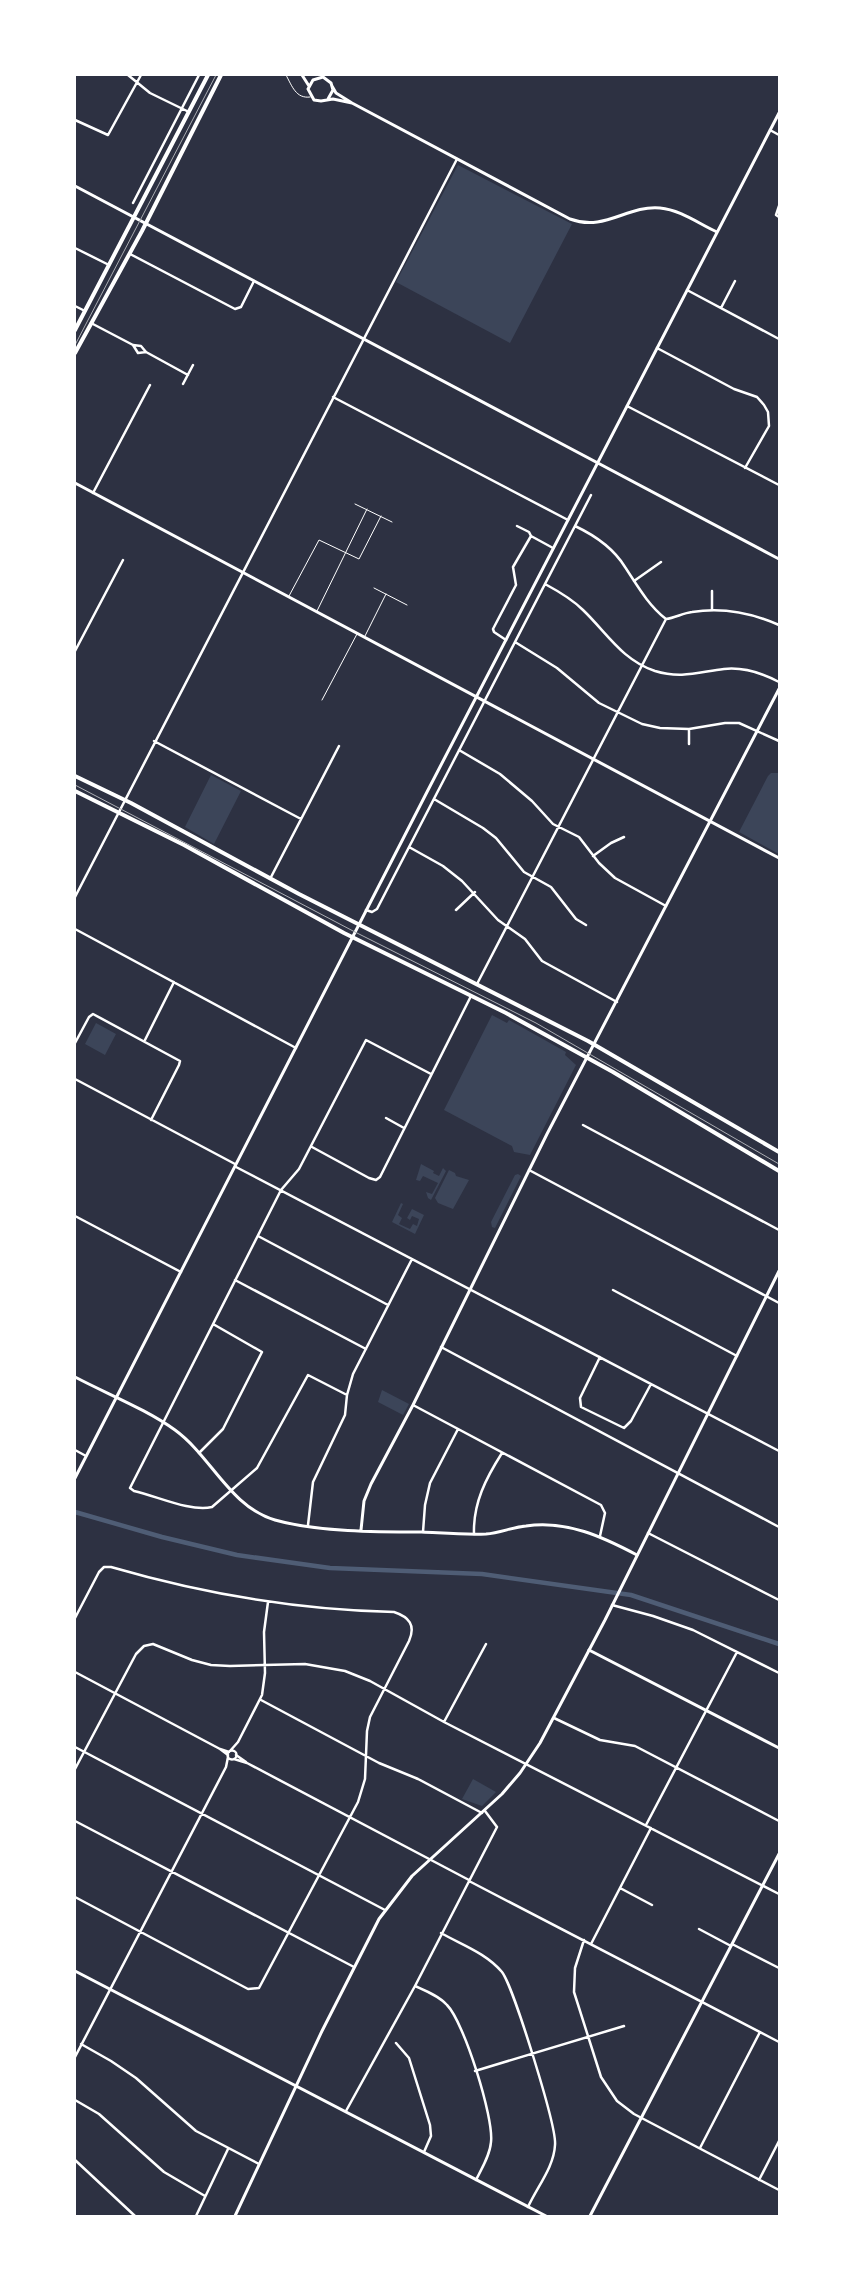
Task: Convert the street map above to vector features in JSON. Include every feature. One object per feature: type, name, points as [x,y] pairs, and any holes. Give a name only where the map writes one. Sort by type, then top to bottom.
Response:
[{"type":"main road","points":[[75,330],[208,75]]},
{"type":"main road","points":[[75,353],[146,222],[221,75]]},
{"type":"main road","points":[[75,776],[125,799],[270,878],[594,1045],[779,1152]]},
{"type":"main road","points":[[75,791],[184,845],[352,937],[471,995],[587,1058],[779,1171]]},
{"type":"street","points":[[128,75],[150,93],[189,112]]},
{"type":"street","points":[[75,120],[108,135],[141,75]]},
{"type":"street","points":[[133,203],[199,75]]},
{"type":"street","points":[[302,75],[309,86],[311,97],[318,101],[328,99],[352,103]]},
{"type":"street","points":[[311,76],[326,78],[336,93],[352,103],[578,222],[598,223],[644,208],[660,208],[684,215],[717,232]]},
{"type":"street","points":[[309,86],[316,78]]},
{"type":"street","points":[[328,99],[332,93],[332,86]]},
{"type":"street","points":[[75,1478],[352,937],[779,113]]},
{"type":"street","points":[[770,130],[779,135]]},
{"type":"street","points":[[75,897],[154,741],[457,159]]},
{"type":"street","points":[[75,186],[779,559]]},
{"type":"street","points":[[779,206],[776,215],[779,218]]},
{"type":"street","points":[[75,248],[109,265]]},
{"type":"street","points":[[129,254],[238,309],[255,280]]},
{"type":"street","points":[[721,308],[735,281]]},
{"type":"street","points":[[687,290],[778,339],[779,334]]},
{"type":"street","points":[[75,306],[85,311]]},
{"type":"street","points":[[91,323],[133,345],[141,346],[146,352],[188,375]]},
{"type":"street","points":[[133,345],[138,353],[146,352]]},
{"type":"street","points":[[657,348],[734,389],[757,397],[768,412],[767,432],[757,444],[744,468]]},
{"type":"street","points":[[183,384],[193,365]]},
{"type":"street","points":[[93,493],[150,385]]},
{"type":"street","points":[[333,397],[568,520]]},
{"type":"street","points":[[627,406],[744,468],[779,484]]},
{"type":"street","points":[[75,483],[779,858]]},
{"type":"street","points":[[366,910],[372,912],[377,908],[591,495]]},
{"type":"street","points":[[517,526],[553,548]]},
{"type":"street","points":[[575,526],[595,537],[614,552],[647,600],[666,618]]},
{"type":"street","points":[[506,640],[494,632],[493,629],[516,585],[513,567],[531,536]]},
{"type":"street","points":[[75,650],[122,560]]},
{"type":"street","points":[[634,581],[661,562]]},
{"type":"street","points":[[545,584],[571,599],[613,645],[642,665],[656,671],[680,675],[695,675],[722,669],[746,670],[779,682]]},
{"type":"street","points":[[712,591],[712,610]]},
{"type":"street","points":[[477,985],[666,618],[691,612],[712,610],[754,616],[779,625]]},
{"type":"street","points":[[515,642],[545,660],[599,702],[642,724],[660,728],[689,729],[731,723],[745,725],[779,741]]},
{"type":"street","points":[[361,1530],[367,1492],[470,1290],[528,1170],[667,907],[779,689]]},
{"type":"street","points":[[689,729],[690,744]]},
{"type":"street","points":[[154,741],[301,819]]},
{"type":"street","points":[[270,878],[339,746]]},
{"type":"street","points":[[459,750],[510,781],[532,801],[552,824],[578,837],[593,856],[619,881],[667,907]]},
{"type":"street","points":[[434,799],[469,818],[496,838],[524,872],[551,887],[576,919],[586,925]]},
{"type":"street","points":[[593,856],[611,843],[624,837]]},
{"type":"street","points":[[409,847],[451,871],[475,892],[498,920],[525,939],[542,961],[617,1002]]},
{"type":"street","points":[[388,868],[396,872]]},
{"type":"street","points":[[456,910],[475,892]]},
{"type":"street","points":[[75,929],[296,1048]]},
{"type":"street","points":[[145,1040],[174,982]]},
{"type":"street","points":[[312,1147],[376,1180],[380,1177],[471,995]]},
{"type":"street","points":[[75,1043],[89,1017],[93,1014],[145,1040],[180,1061],[151,1120]]},
{"type":"street","points":[[347,1395],[308,1375],[257,1468],[219,1503],[204,1509],[128,1489],[282,1190],[299,1170],[312,1147],[366,1040],[432,1074]]},
{"type":"street","points":[[75,1079],[470,1290],[779,1451]]},
{"type":"street","points":[[386,1118],[404,1128]]},
{"type":"street","points":[[583,1125],[779,1230]]},
{"type":"street","points":[[528,1170],[779,1303]]},
{"type":"street","points":[[75,1216],[181,1272]]},
{"type":"street","points":[[258,1236],[388,1305]]},
{"type":"street","points":[[308,1525],[313,1482],[345,1415],[347,1395],[354,1374],[412,1259]]},
{"type":"street","points":[[235,2216],[354,1967],[385,1910],[412,1876],[484,1813],[527,1764],[554,1718],[590,1650],[779,1271]]},
{"type":"street","points":[[235,1280],[366,1349]]},
{"type":"street","points":[[613,1290],[737,1356]]},
{"type":"street","points":[[199,1453],[223,1429],[262,1352],[213,1324]]},
{"type":"street","points":[[441,1347],[779,1527]]},
{"type":"street","points":[[600,1357],[580,1398],[582,1407],[624,1428],[632,1421],[651,1384]]},
{"type":"street","points":[[75,1377],[162,1422],[185,1438],[244,1503],[261,1514],[276,1520],[361,1530],[474,1534],[488,1534],[525,1526],[544,1525],[582,1530],[600,1536],[637,1555]]},
{"type":"street","points":[[413,1404],[601,1505],[604,1513],[600,1536]]},
{"type":"street","points":[[423,1532],[425,1505],[430,1483],[458,1428]]},
{"type":"street","points":[[75,1450],[86,1456]]},
{"type":"street","points":[[474,1534],[474,1516],[479,1496],[502,1452]]},
{"type":"street","points":[[648,1533],[779,1600]]},
{"type":"street","points":[[75,1618],[104,1567],[194,1590],[268,1602],[324,1608],[394,1612],[404,1615],[410,1622],[412,1634],[370,1717],[367,1731],[365,1779],[358,1802],[261,1986],[255,1989],[248,1989],[75,1897]]},
{"type":"street","points":[[75,2057],[226,1767],[229,1754],[238,1742],[261,1700],[264,1687],[263,1644],[268,1602]]},
{"type":"street","points":[[612,1605],[677,1624],[779,1673]]},
{"type":"street","points":[[75,1769],[136,1654],[148,1644],[159,1646],[202,1663],[230,1666],[305,1664],[318,1666],[345,1671],[384,1688],[444,1722],[779,1894]]},
{"type":"street","points":[[444,1722],[486,1644]]},
{"type":"street","points":[[590,1650],[779,1748]]},
{"type":"street","points":[[646,1825],[737,1652]]},
{"type":"street","points":[[75,1672],[220,1749],[229,1754],[234,1760],[247,1763]]},
{"type":"street","points":[[261,1700],[366,1756],[418,1779],[484,1813],[497,1827],[415,1986],[346,2111]]},
{"type":"street","points":[[554,1718],[600,1740],[635,1746],[779,1820]]},
{"type":"street","points":[[226,1767],[234,1760],[238,1742]]},
{"type":"street","points":[[75,1747],[385,1910]]},
{"type":"street","points":[[229,1754],[236,1754],[247,1763],[350,1818],[779,2042]]},
{"type":"street","points":[[75,1821],[354,1967]]},
{"type":"street","points":[[591,1944],[651,1828]]},
{"type":"street","points":[[590,2216],[779,1854]]},
{"type":"street","points":[[620,1888],[652,1905]]},
{"type":"street","points":[[699,1929],[779,1968]]},
{"type":"street","points":[[442,1933],[489,1960],[504,1974],[517,2006],[552,2118],[556,2144],[552,2159],[528,2207]]},
{"type":"street","points":[[584,1940],[575,1968],[574,1992],[601,2077],[609,2092],[624,2107],[641,2118],[779,2190]]},
{"type":"street","points":[[75,1970],[546,2216]]},
{"type":"street","points":[[415,1986],[440,2000],[452,2012],[462,2027],[492,2131],[490,2150],[476,2180]]},
{"type":"street","points":[[475,2071],[624,2026]]},
{"type":"street","points":[[700,2148],[760,2032]]},
{"type":"street","points":[[396,2043],[409,2058],[430,2125],[431,2136],[423,2153]]},
{"type":"street","points":[[81,2044],[123,2068],[150,2089],[196,2131],[259,2164]]},
{"type":"street","points":[[75,2100],[99,2114],[164,2172],[206,2196]]},
{"type":"street","points":[[759,2180],[779,2141]]},
{"type":"street","points":[[196,2216],[228,2149]]},
{"type":"street","points":[[75,2160],[134,2216]]},
{"type":"lane","points":[[286,75],[297,94],[305,98],[311,97]]},
{"type":"lane","points":[[355,504],[392,522]]},
{"type":"lane","points":[[316,612],[367,509]]},
{"type":"lane","points":[[288,597],[320,540],[359,559],[381,516]]},
{"type":"lane","points":[[374,588],[407,605]]},
{"type":"lane","points":[[365,637],[386,594]]},
{"type":"lane","points":[[322,700],[358,633]]},
{"type":"shaded area","points":[[458,165],[572,224],[510,343],[396,282]]},
{"type":"shaded area","points":[[771,773],[779,773],[779,854],[739,832]]},
{"type":"shaded area","points":[[211,775],[241,791],[214,844],[185,827]]},
{"type":"shaded area","points":[[492,1015],[507,1023],[509,1020],[566,1052],[565,1055],[576,1065],[530,1155],[514,1152],[512,1146],[444,1110]]},
{"type":"shaded area","points":[[96,1023],[116,1034],[105,1055],[85,1044]]},
{"type":"shaded area","points":[[421,1164],[439,1176],[443,1168],[446,1171],[431,1200],[426,1192],[432,1194],[438,1183],[423,1176],[420,1181],[416,1180]]},
{"type":"shaded area","points":[[449,1170],[455,1173],[456,1176],[469,1180],[453,1209],[438,1203],[435,1198]]},
{"type":"shaded area","points":[[515,1175],[521,1176],[495,1228],[492,1227],[491,1222]]},
{"type":"shaded area","points":[[401,1203],[403,1204],[398,1215],[402,1218],[399,1224],[410,1229],[413,1224],[417,1226],[419,1219],[412,1216],[410,1220],[407,1218],[412,1209],[424,1215],[415,1234],[392,1222]]},
{"type":"shaded area","points":[[382,1390],[409,1404],[403,1415],[378,1402]]},
{"type":"shaded area","points":[[473,1779],[496,1792],[482,1806],[462,1799]]},
{"type":"waterway","points":[[75,1512],[162,1537],[237,1555],[330,1568],[482,1574],[631,1595],[779,1644]]},
{"type":"tram line","points":[[75,345],[216,75]]},
{"type":"tram line","points":[[75,785],[355,932],[536,1023],[779,1164]]}]
